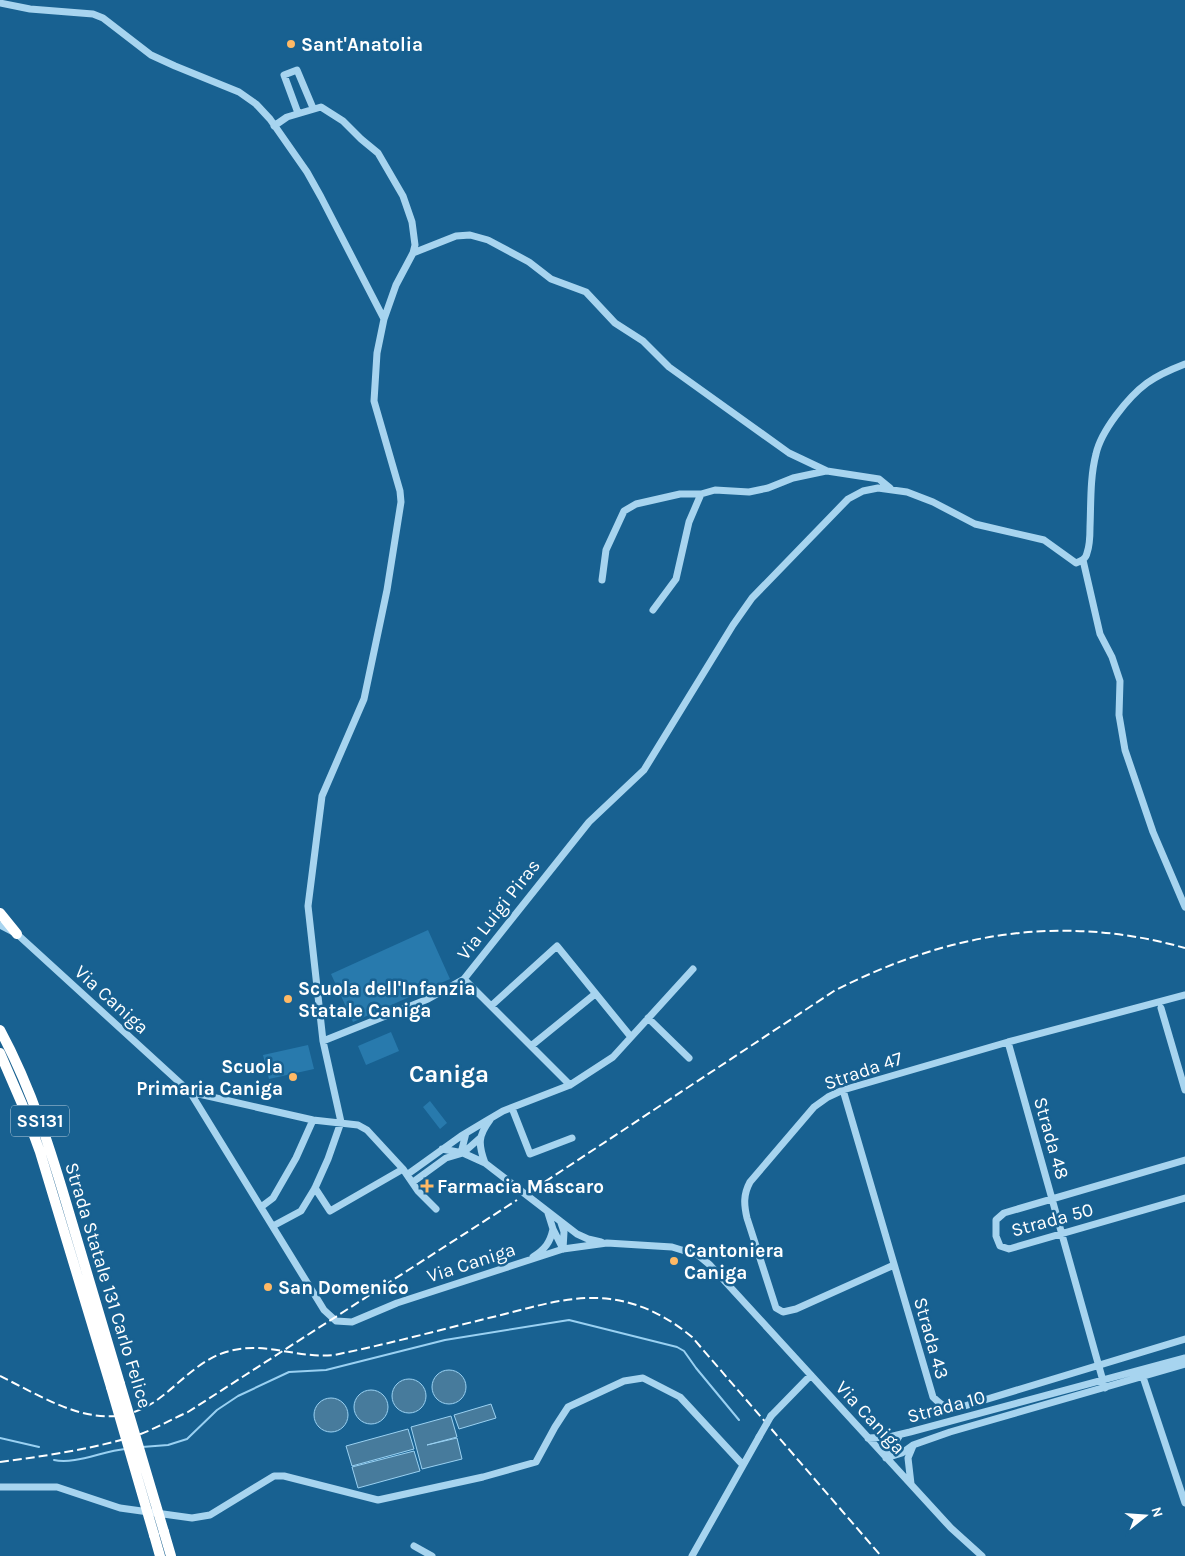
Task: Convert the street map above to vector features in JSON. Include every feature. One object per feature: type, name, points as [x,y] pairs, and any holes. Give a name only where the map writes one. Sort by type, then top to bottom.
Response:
[{"type":"highway","points":[[0,913],[17,934]]},
{"type":"highway","name":"Strada Statale 131 Carlo Felice","points":[[0,1030],[35,1106],[65,1217],[159,1533],[171,1556]]},
{"type":"highway","name":"Strada Statale 131 Carlo Felice","points":[[0,1052],[25,1110],[65,1217]]},
{"type":"highway","name":"Strada Statale 131 Carlo Felice","points":[[159,1533],[160,1556]]},
{"type":"street","points":[[0,3],[30,9],[93,14],[103,18],[151,55],[239,92],[256,104],[307,172],[384,319]]},
{"type":"street","points":[[298,113],[284,75],[297,70],[313,108]]},
{"type":"street","points":[[273,1226],[301,1211],[315,1188],[328,1159],[340,1122],[323,1041],[308,906],[322,796],[364,699],[388,590],[401,502],[400,491],[374,401],[377,353],[384,319],[396,285],[413,253],[415,245],[412,222],[403,196],[378,153],[343,121],[321,107],[287,117],[274,126]]},
{"type":"street","points":[[413,253],[456,236],[470,235],[488,240],[529,262],[551,279],[586,292],[615,323],[643,341],[669,367],[789,453],[827,471],[879,479],[890,488],[933,502],[975,524],[1044,540],[1076,563],[1083,560],[1087,554],[1092,475],[1096,452],[1104,433],[1126,403],[1146,384],[1185,364]]},
{"type":"street","points":[[602,580],[606,550],[624,511],[636,504],[680,494],[701,494],[714,490],[749,492],[768,488],[793,478],[827,471]]},
{"type":"street","name":"Via Luigi Piras","points":[[323,1041],[428,999],[464,979],[589,822],[644,770],[733,625],[752,598],[848,499],[863,491],[890,488]]},
{"type":"street","points":[[653,610],[676,579],[689,522],[701,494]]},
{"type":"street","points":[[1083,560],[1100,634],[1112,657],[1120,681],[1119,715],[1125,750],[1153,832],[1185,907]]},
{"type":"street","name":"Via Caniga","points":[[0,925],[17,934],[190,1092],[324,1310],[332,1319],[352,1322],[396,1303],[563,1249],[607,1243],[672,1247],[698,1255],[710,1265],[951,1528],[982,1556]]},
{"type":"street","points":[[491,1006],[557,946],[631,1037]]},
{"type":"street","points":[[315,1188],[330,1211],[405,1172],[493,1117],[570,1085],[613,1057],[693,968]]},
{"type":"street","points":[[464,979],[570,1085]]},
{"type":"street","points":[[532,1046],[596,994]]},
{"type":"street","name":"Strada 47","points":[[894,1265],[796,1309],[783,1312],[776,1308],[747,1218],[744,1204],[745,1191],[750,1182],[814,1106],[843,1090],[1008,1042],[1185,995]]},
{"type":"street","points":[[1161,1008],[1185,1090]]},
{"type":"street","points":[[648,1018],[689,1058]]},
{"type":"street","name":"Strada 48","points":[[1008,1042],[1105,1388]]},
{"type":"street","name":"Strada 43","points":[[843,1090],[932,1397],[940,1405],[958,1408],[1185,1339]]},
{"type":"street","points":[[190,1092],[314,1120],[358,1125],[367,1130],[405,1172],[418,1191],[436,1209]]},
{"type":"street","points":[[512,1108],[530,1154],[572,1138]]},
{"type":"street","points":[[485,1164],[480,1149],[480,1138],[493,1117]]},
{"type":"street","points":[[261,1207],[272,1198],[296,1158],[314,1120]]},
{"type":"street","points":[[463,1153],[462,1149],[466,1133]]},
{"type":"street","points":[[413,1182],[446,1158],[463,1153],[480,1138]]},
{"type":"street","points":[[442,1149],[463,1153],[485,1164],[561,1222],[588,1239],[607,1243]]},
{"type":"street","name":"Strada 50","points":[[1185,1160],[1004,1213],[996,1220],[996,1236],[1000,1246],[1010,1249],[1185,1198]]},
{"type":"street","points":[[548,1212],[553,1229],[563,1249]]},
{"type":"street","points":[[561,1222],[564,1232],[563,1249]]},
{"type":"street","points":[[527,1262],[546,1248],[551,1239],[553,1229]]},
{"type":"street","name":"Strada 10","points":[[886,1458],[888,1450],[900,1435],[1185,1358]]},
{"type":"street","name":"Strada 10","points":[[886,1458],[950,1432],[1185,1364]]},
{"type":"street","points":[[692,1556],[771,1416],[810,1376]]},
{"type":"street","points":[[1143,1377],[1185,1503]]},
{"type":"street","points":[[0,1487],[58,1487],[120,1508],[192,1518],[210,1514],[274,1476],[284,1476],[378,1500],[483,1477],[536,1462],[568,1407],[624,1381],[643,1378],[680,1397],[743,1465]]},
{"type":"street","points":[[868,1438],[900,1435]]},
{"type":"street","points":[[911,1484],[908,1458],[913,1446]]},
{"type":"street","points":[[414,1546],[432,1556]]},
{"type":"shaded area","points":[[428,930],[450,979],[353,1022],[331,974]]},
{"type":"shaded area","points":[[391,1032],[399,1051],[366,1065],[358,1046]]},
{"type":"shaded area","points":[[308,1045],[314,1069],[269,1079],[263,1055]]},
{"type":"shaded area","points":[[430,1101],[447,1123],[440,1129],[423,1107]]},
{"type":"shaded area","points":[[449,1370],[461,1375],[466,1387],[461,1399],[449,1404],[437,1399],[432,1387],[437,1375]]},
{"type":"shaded area","points":[[409,1379],[421,1384],[426,1396],[421,1408],[409,1413],[397,1408],[392,1396],[397,1384]]},
{"type":"shaded area","points":[[371,1390],[383,1395],[388,1407],[383,1419],[371,1424],[359,1419],[354,1407],[359,1395]]},
{"type":"shaded area","points":[[331,1398],[343,1403],[348,1415],[343,1427],[331,1432],[319,1427],[314,1415],[319,1403]]},
{"type":"shaded area","points":[[491,1404],[496,1418],[459,1429],[454,1415]]},
{"type":"shaded area","points":[[451,1416],[457,1437],[427,1445],[457,1438],[462,1459],[422,1469],[411,1427]]},
{"type":"shaded area","points":[[408,1429],[414,1449],[352,1466],[346,1446]]},
{"type":"shaded area","points":[[414,1451],[420,1471],[358,1488],[352,1467]]},
{"type":"waterway","points":[[142,1447],[168,1445],[187,1439],[217,1410],[238,1396],[289,1372],[326,1370],[445,1340],[569,1320],[677,1347],[684,1351],[739,1420]]},
{"type":"waterway","points":[[0,1438],[39,1447]]},
{"type":"waterway","points":[[54,1460],[70,1461],[125,1449]]},
{"type":"railway","points":[[534,1189],[834,991],[876,971],[919,955],[962,943],[1005,935],[1049,931],[1094,932],[1139,937],[1185,948]]},
{"type":"railway","points":[[0,1462],[68,1452],[119,1441],[148,1431],[188,1412],[517,1200]]},
{"type":"railway","points":[[0,1376],[39,1396],[79,1412],[100,1416],[120,1415],[141,1409],[161,1397],[208,1360],[226,1352],[253,1348],[307,1355],[334,1355],[553,1302],[582,1298],[621,1301],[664,1317],[692,1337],[881,1556]]},
{"type":"place","name":"Sant'Anatolia","points":[[291,44]]},
{"type":"place","name":"Scuola dell'Infanzia Statale Caniga","points":[[288,999]]},
{"type":"place","name":"Scuola Primaria Caniga","points":[[293,1077]]},
{"type":"place","name":"Farmacia Mascaro","points":[[427,1186]]},
{"type":"place","name":"Cantoniera Caniga","points":[[674,1261]]},
{"type":"place","name":"San Domenico","points":[[268,1287]]},
{"type":"district","name":"Caniga","points":[[449,1074]]}]
